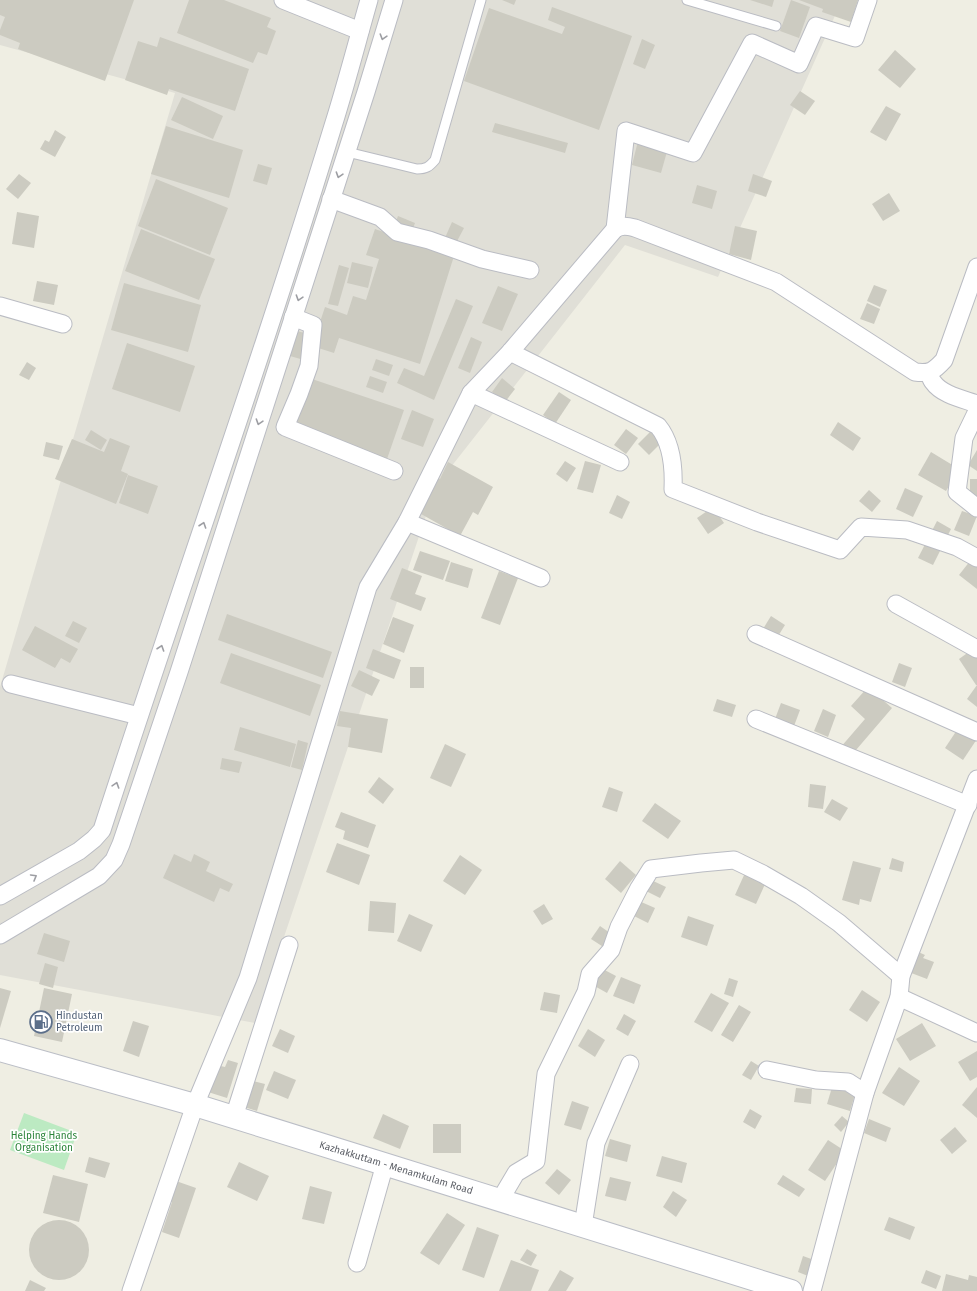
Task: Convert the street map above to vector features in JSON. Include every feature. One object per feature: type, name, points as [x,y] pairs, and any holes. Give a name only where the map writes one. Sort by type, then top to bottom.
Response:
[{"type":"main road","name":"Kazhakkuttam - Menamkulam Road","points":[[0,1050],[195,1105],[791,1291]]},
{"type":"street","points":[[283,0],[360,31]]},
{"type":"street","points":[[0,896],[79,851],[94,839],[102,830],[138,716],[267,334],[334,124],[369,0],[392,6],[332,199],[121,844],[114,860],[99,876],[0,935]]},
{"type":"street","points":[[615,229],[626,131],[693,153],[752,43],[799,64],[816,26],[855,38],[868,0]]},
{"type":"street","points":[[334,124],[352,135]]},
{"type":"street","points":[[332,199],[380,217],[397,232],[429,240],[482,259],[530,270]]},
{"type":"street","points":[[131,1291],[195,1105],[248,978],[368,587],[407,522],[471,393],[510,352],[615,229],[620,226],[635,228],[776,282],[915,372],[929,373],[936,369],[944,360],[977,267]]},
{"type":"street","points":[[0,306],[62,324]]},
{"type":"street","points":[[293,317],[314,325],[309,366],[285,427],[394,471]]},
{"type":"street","points":[[267,334],[286,340]]},
{"type":"street","points":[[510,352],[658,426],[664,432],[668,443],[674,475],[673,488],[757,522],[840,550],[862,527],[907,530],[957,547],[977,558]]},
{"type":"street","points":[[929,373],[933,382],[942,390],[977,404]]},
{"type":"street","points":[[471,393],[620,462]]},
{"type":"street","points":[[977,411],[964,438],[956,492],[977,508]]},
{"type":"street","points":[[407,522],[541,578]]},
{"type":"street","points":[[896,604],[977,649]]},
{"type":"street","points":[[756,634],[977,732]]},
{"type":"street","points":[[155,666],[178,672]]},
{"type":"street","points":[[11,684],[138,716]]},
{"type":"street","points":[[756,719],[968,805]]},
{"type":"street","points":[[812,1291],[864,1093],[899,997],[901,976],[977,779]]},
{"type":"street","points":[[500,1200],[516,1173],[536,1161],[546,1074],[586,992],[590,974],[611,950],[619,927],[639,888],[651,869],[702,862],[734,860],[764,874],[802,896],[839,923],[901,976]]},
{"type":"street","points":[[234,1117],[290,945]]},
{"type":"street","points":[[899,997],[977,1033]]},
{"type":"street","points":[[583,1226],[596,1143],[630,1064]]},
{"type":"street","points":[[767,1070],[816,1080],[848,1082],[864,1093]]},
{"type":"street","points":[[357,1263],[385,1164]]},
{"type":"lane","points":[[346,152],[417,169],[429,167],[435,160],[480,0]]},
{"type":"lane","points":[[687,0],[776,26]]},
{"type":"shaded area","points":[[0,0],[842,0],[718,277],[625,245],[436,486],[255,1023],[0,975],[0,687],[175,93],[0,45]]},
{"type":"green space","name":"Helping Hands Organisation","points":[[24,1113],[77,1133],[64,1170],[10,1150]]},
{"type":"building","points":[[0,0],[134,0],[105,81],[18,49],[20,43],[0,35],[0,30],[5,17],[0,15]]},
{"type":"building","points":[[189,0],[224,0],[271,18],[267,27],[276,31],[267,55],[258,52],[253,63],[177,33]]},
{"type":"building","points":[[502,0],[516,0],[514,5]]},
{"type":"building","points":[[750,0],[774,0],[772,7]]},
{"type":"building","points":[[791,0],[810,7],[799,38],[780,31]]},
{"type":"building","points":[[799,0],[858,0],[851,22],[822,12],[823,9]]},
{"type":"building","points":[[552,7],[632,36],[599,130],[464,81],[489,8],[562,34],[565,27],[548,20]]},
{"type":"building","points":[[160,37],[249,69],[235,111],[169,89],[167,95],[125,80],[138,41],[157,47]]},
{"type":"building","points":[[642,39],[655,45],[645,69],[633,64]]},
{"type":"building","points":[[895,50],[916,69],[900,88],[878,70]]},
{"type":"building","points":[[800,91],[815,101],[805,115],[790,105]]},
{"type":"building","points":[[182,97],[223,116],[213,139],[171,120]]},
{"type":"building","points":[[886,106],[901,114],[886,141],[870,132]]},
{"type":"building","points":[[495,123],[568,143],[565,153],[492,132]]},
{"type":"building","points":[[166,126],[243,150],[229,198],[151,174]]},
{"type":"building","points":[[55,130],[66,137],[55,157],[40,149],[45,140],[49,142]]},
{"type":"building","points":[[638,141],[668,148],[661,173],[632,165]]},
{"type":"building","points":[[258,164],[272,168],[267,185],[253,181]]},
{"type":"building","points":[[19,174],[31,183],[18,199],[6,189]]},
{"type":"building","points":[[753,174],[772,181],[766,197],[748,191]]},
{"type":"building","points":[[156,179],[228,208],[210,255],[138,226]]},
{"type":"building","points":[[697,185],[717,191],[712,209],[692,203]]},
{"type":"building","points":[[889,193],[900,211],[883,221],[872,204]]},
{"type":"building","points":[[17,212],[39,216],[34,248],[12,244]]},
{"type":"building","points":[[398,216],[415,223],[411,234],[394,227]]},
{"type":"building","points":[[452,222],[464,228],[455,245],[444,240]]},
{"type":"building","points":[[735,226],[757,231],[751,260],[729,254]]},
{"type":"building","points":[[141,229],[215,259],[199,300],[125,271]]},
{"type":"building","points":[[375,229],[454,256],[420,364],[339,338],[334,353],[312,346],[325,307],[347,315],[353,296],[366,300],[379,259],[366,255]]},
{"type":"building","points":[[352,262],[373,267],[368,288],[347,283]]},
{"type":"building","points":[[339,265],[349,268],[338,306],[328,304]]},
{"type":"building","points":[[37,281],[58,285],[54,305],[33,301]]},
{"type":"building","points":[[124,283],[201,305],[188,352],[111,330]]},
{"type":"building","points":[[874,285],[887,290],[880,307],[867,301]]},
{"type":"building","points":[[498,286],[518,294],[502,331],[482,323]]},
{"type":"building","points":[[456,299],[473,306],[434,400],[397,383],[404,368],[424,376]]},
{"type":"building","points":[[867,303],[880,309],[874,324],[860,319]]},
{"type":"building","points":[[297,331],[312,335],[304,360],[290,356]]},
{"type":"building","points":[[471,337],[482,342],[470,373],[458,368]]},
{"type":"building","points":[[127,343],[195,366],[180,412],[112,389]]},
{"type":"building","points":[[376,359],[393,365],[389,376],[372,370]]},
{"type":"building","points":[[27,362],[36,368],[29,380],[19,375]]},
{"type":"building","points":[[370,376],[387,382],[383,393],[366,387]]},
{"type":"building","points":[[309,378],[404,410],[387,459],[293,426]]},
{"type":"building","points":[[502,378],[515,389],[505,402],[492,392]]},
{"type":"building","points":[[559,392],[571,400],[555,424],[543,415]]},
{"type":"building","points":[[412,410],[434,419],[423,447],[401,439]]},
{"type":"building","points":[[838,422],[861,438],[853,451],[830,435]]},
{"type":"building","points":[[626,429],[638,438],[626,454],[614,445]]},
{"type":"building","points":[[91,430],[107,440],[101,450],[85,440]]},
{"type":"building","points":[[651,431],[662,442],[649,455],[638,444]]},
{"type":"building","points":[[110,438],[130,446],[121,471],[128,474],[116,504],[55,479],[72,439],[104,452]]},
{"type":"building","points":[[46,442],[63,446],[59,460],[43,456]]},
{"type":"building","points":[[977,450],[977,471],[968,465]]},
{"type":"building","points":[[931,452],[959,469],[946,491],[918,475]]},
{"type":"building","points":[[565,461],[576,468],[567,482],[556,474]]},
{"type":"building","points":[[585,461],[601,465],[593,493],[577,489]]},
{"type":"building","points":[[448,462],[493,487],[478,515],[473,512],[460,536],[414,510],[433,475],[440,479]]},
{"type":"building","points":[[128,475],[158,486],[148,514],[119,503]]},
{"type":"building","points":[[970,479],[977,479],[977,497],[970,496]]},
{"type":"building","points":[[905,488],[923,496],[913,517],[896,509]]},
{"type":"building","points":[[869,490],[881,501],[872,512],[859,501]]},
{"type":"building","points":[[617,495],[630,502],[622,519],[609,513]]},
{"type":"building","points":[[713,507],[724,523],[708,534],[697,518]]},
{"type":"building","points":[[962,511],[977,516],[969,536],[954,530]]},
{"type":"building","points":[[937,521],[951,529],[933,565],[918,558]]},
{"type":"building","points":[[420,551],[450,561],[443,580],[413,570]]},
{"type":"building","points":[[974,556],[977,559],[977,589],[959,575]]},
{"type":"building","points":[[451,562],[473,569],[468,588],[445,581]]},
{"type":"building","points":[[402,568],[422,576],[415,594],[426,598],[421,611],[390,599]]},
{"type":"building","points":[[499,571],[518,578],[500,625],[481,618]]},
{"type":"building","points":[[227,614],[332,652],[323,678],[218,640]]},
{"type":"building","points":[[771,616],[785,625],[775,641],[761,632]]},
{"type":"building","points":[[393,617],[414,625],[404,653],[383,644]]},
{"type":"building","points":[[73,621],[87,628],[79,643],[65,636]]},
{"type":"building","points":[[35,626],[78,649],[70,663],[61,658],[55,668],[22,650]]},
{"type":"building","points":[[373,649],[401,660],[394,679],[366,668]]},
{"type":"building","points":[[973,649],[977,654],[977,685],[959,659]]},
{"type":"building","points":[[231,653],[321,685],[310,716],[220,683]]},
{"type":"building","points":[[899,663],[912,668],[905,687],[892,682]]},
{"type":"building","points":[[410,667],[424,667],[424,688],[410,688]]},
{"type":"building","points":[[359,670],[380,680],[372,696],[351,686]]},
{"type":"building","points":[[977,685],[977,707],[967,699]]},
{"type":"building","points":[[868,687],[892,708],[850,757],[840,748],[865,719],[851,706]]},
{"type":"building","points":[[717,699],[736,705],[732,717],[713,711]]},
{"type":"building","points":[[781,703],[800,710],[791,734],[772,727]]},
{"type":"building","points":[[823,709],[836,715],[828,737],[814,731]]},
{"type":"building","points":[[340,711],[388,719],[382,753],[348,747],[351,728],[337,726]]},
{"type":"building","points":[[240,727],[296,744],[290,767],[234,750]]},
{"type":"building","points":[[959,727],[977,739],[963,760],[945,748]]},
{"type":"building","points":[[298,740],[308,743],[302,770],[291,767]]},
{"type":"building","points":[[445,744],[466,754],[451,787],[430,778]]},
{"type":"building","points":[[222,758],[242,762],[239,773],[220,769]]},
{"type":"building","points":[[379,777],[394,789],[383,804],[368,792]]},
{"type":"building","points":[[810,784],[826,786],[823,809],[808,807]]},
{"type":"building","points":[[609,787],[623,792],[617,812],[602,807]]},
{"type":"building","points":[[832,799],[848,808],[840,821],[824,812]]},
{"type":"building","points":[[655,803],[681,821],[668,839],[642,821]]},
{"type":"building","points":[[341,812],[376,825],[368,848],[343,839],[345,831],[335,827]]},
{"type":"building","points":[[337,843],[370,855],[359,885],[326,872]]},
{"type":"building","points":[[174,854],[191,862],[194,854],[210,862],[206,871],[233,884],[229,892],[220,888],[214,902],[163,878]]},
{"type":"building","points":[[460,855],[482,870],[465,895],[443,881]]},
{"type":"building","points":[[892,858],[904,862],[902,872],[889,869]]},
{"type":"building","points":[[620,861],[636,875],[621,893],[605,879]]},
{"type":"building","points":[[853,861],[881,868],[871,902],[860,899],[859,905],[842,900]]},
{"type":"building","points":[[745,873],[766,882],[756,904],[735,895]]},
{"type":"building","points":[[649,879],[666,887],[660,898],[644,890]]},
{"type":"building","points":[[370,901],[396,903],[394,933],[368,931]]},
{"type":"building","points":[[639,901],[655,908],[648,923],[632,915]]},
{"type":"building","points":[[544,904],[553,919],[542,925],[533,911]]},
{"type":"building","points":[[409,914],[433,925],[421,952],[397,941]]},
{"type":"building","points":[[688,916],[714,925],[707,946],[681,937]]},
{"type":"building","points":[[600,926],[613,935],[605,948],[591,939]]},
{"type":"building","points":[[44,933],[70,941],[64,962],[37,954]]},
{"type":"building","points":[[914,950],[925,955],[923,958],[934,962],[927,979],[906,971]]},
{"type":"building","points":[[45,963],[58,967],[53,988],[39,984]]},
{"type":"building","points":[[599,967],[616,976],[607,993],[591,984]]},
{"type":"building","points":[[621,977],[641,985],[634,1004],[613,996]]},
{"type":"building","points":[[729,978],[738,981],[733,997],[724,994]]},
{"type":"building","points":[[0,988],[11,991],[0,1028]]},
{"type":"building","points":[[44,988],[72,994],[62,1042],[34,1036]]},
{"type":"building","points":[[862,990],[880,1002],[867,1022],[849,1010]]},
{"type":"building","points":[[544,992],[560,995],[557,1013],[540,1010]]},
{"type":"building","points":[[711,993],[729,1003],[712,1032],[694,1022]]},
{"type":"building","points":[[739,1005],[751,1012],[733,1042],[721,1035]]},
{"type":"building","points":[[624,1014],[636,1021],[628,1036],[616,1029]]},
{"type":"building","points":[[133,1021],[149,1026],[139,1057],[123,1051]]},
{"type":"building","points":[[922,1023],[936,1046],[910,1061],[896,1039]]},
{"type":"building","points":[[280,1029],[295,1036],[288,1053],[272,1046]]},
{"type":"building","points":[[588,1029],[605,1040],[595,1057],[578,1046]]},
{"type":"building","points":[[977,1051],[977,1077],[970,1081],[958,1062]]},
{"type":"building","points":[[228,1060],[238,1063],[227,1098],[208,1092],[216,1065],[225,1067]]},
{"type":"building","points":[[751,1061],[759,1066],[751,1080],[742,1075]]},
{"type":"building","points":[[899,1067],[920,1081],[904,1106],[882,1093]]},
{"type":"building","points":[[274,1071],[296,1080],[288,1099],[266,1090]]},
{"type":"building","points":[[242,1078],[265,1084],[257,1111],[235,1104]]},
{"type":"building","points":[[833,1084],[856,1091],[850,1111],[827,1104]]},
{"type":"building","points":[[977,1087],[977,1118],[962,1105]]},
{"type":"building","points":[[796,1088],[812,1089],[811,1104],[794,1102]]},
{"type":"building","points":[[572,1101],[589,1107],[581,1130],[564,1125]]},
{"type":"building","points":[[750,1109],[762,1116],[755,1129],[743,1122]]},
{"type":"building","points":[[383,1114],[409,1126],[400,1149],[373,1138]]},
{"type":"building","points":[[842,1116],[849,1122],[841,1132],[834,1125]]},
{"type":"building","points":[[869,1119],[891,1128],[886,1142],[864,1133]]},
{"type":"building","points":[[433,1124],[461,1124],[461,1153],[433,1153]]},
{"type":"building","points":[[955,1127],[967,1141],[952,1154],[940,1140]]},
{"type":"building","points":[[610,1139],[631,1145],[627,1162],[605,1156]]},
{"type":"building","points":[[828,1140],[845,1151],[825,1181],[808,1170]]},
{"type":"building","points":[[662,1156],[687,1163],[682,1183],[656,1176]]},
{"type":"building","points":[[89,1157],[110,1163],[105,1178],[85,1172]]},
{"type":"building","points":[[239,1162],[269,1176],[257,1201],[227,1187]]},
{"type":"building","points":[[557,1169],[571,1180],[559,1195],[545,1183]]},
{"type":"building","name":"Helping Hands Organisation","points":[[53,1175],[88,1184],[79,1222],[43,1213]]},
{"type":"building","points":[[783,1175],[805,1189],[799,1197],[777,1184]]},
{"type":"building","points":[[610,1177],[631,1182],[626,1201],[605,1196]]},
{"type":"building","points":[[176,1181],[196,1188],[179,1238],[162,1232],[172,1202],[169,1201]]},
{"type":"building","points":[[310,1186],[332,1192],[324,1224],[302,1219]]},
{"type":"building","points":[[673,1191],[687,1200],[676,1217],[663,1207]]},
{"type":"building","points":[[447,1213],[465,1225],[439,1265],[420,1253]]},
{"type":"building","points":[[889,1217],[915,1227],[910,1240],[884,1230]]},
{"type":"building","points":[[53,1220],[65,1220],[76,1225],[84,1233],[89,1244],[87,1262],[76,1275],[65,1280],[53,1280],[42,1275],[34,1267],[29,1256],[29,1244],[34,1233],[42,1225]]},
{"type":"building","points":[[477,1227],[499,1235],[484,1278],[462,1270]]},
{"type":"building","points":[[527,1249],[537,1255],[531,1266],[520,1260]]},
{"type":"building","points":[[803,1256],[814,1260],[808,1276],[798,1272]]},
{"type":"building","points":[[511,1260],[539,1270],[531,1291],[499,1291]]},
{"type":"building","points":[[560,1270],[574,1278],[566,1291],[548,1291]]},
{"type":"building","points":[[926,1270],[941,1276],[936,1289],[921,1283]]},
{"type":"building","points":[[946,1274],[968,1280],[969,1275],[977,1277],[977,1291],[942,1291]]},
{"type":"building","points":[[30,1280],[46,1288],[44,1291],[25,1291]]},
{"type":"place","name":"Hindustan Petroleum","points":[[41,1022]]}]
